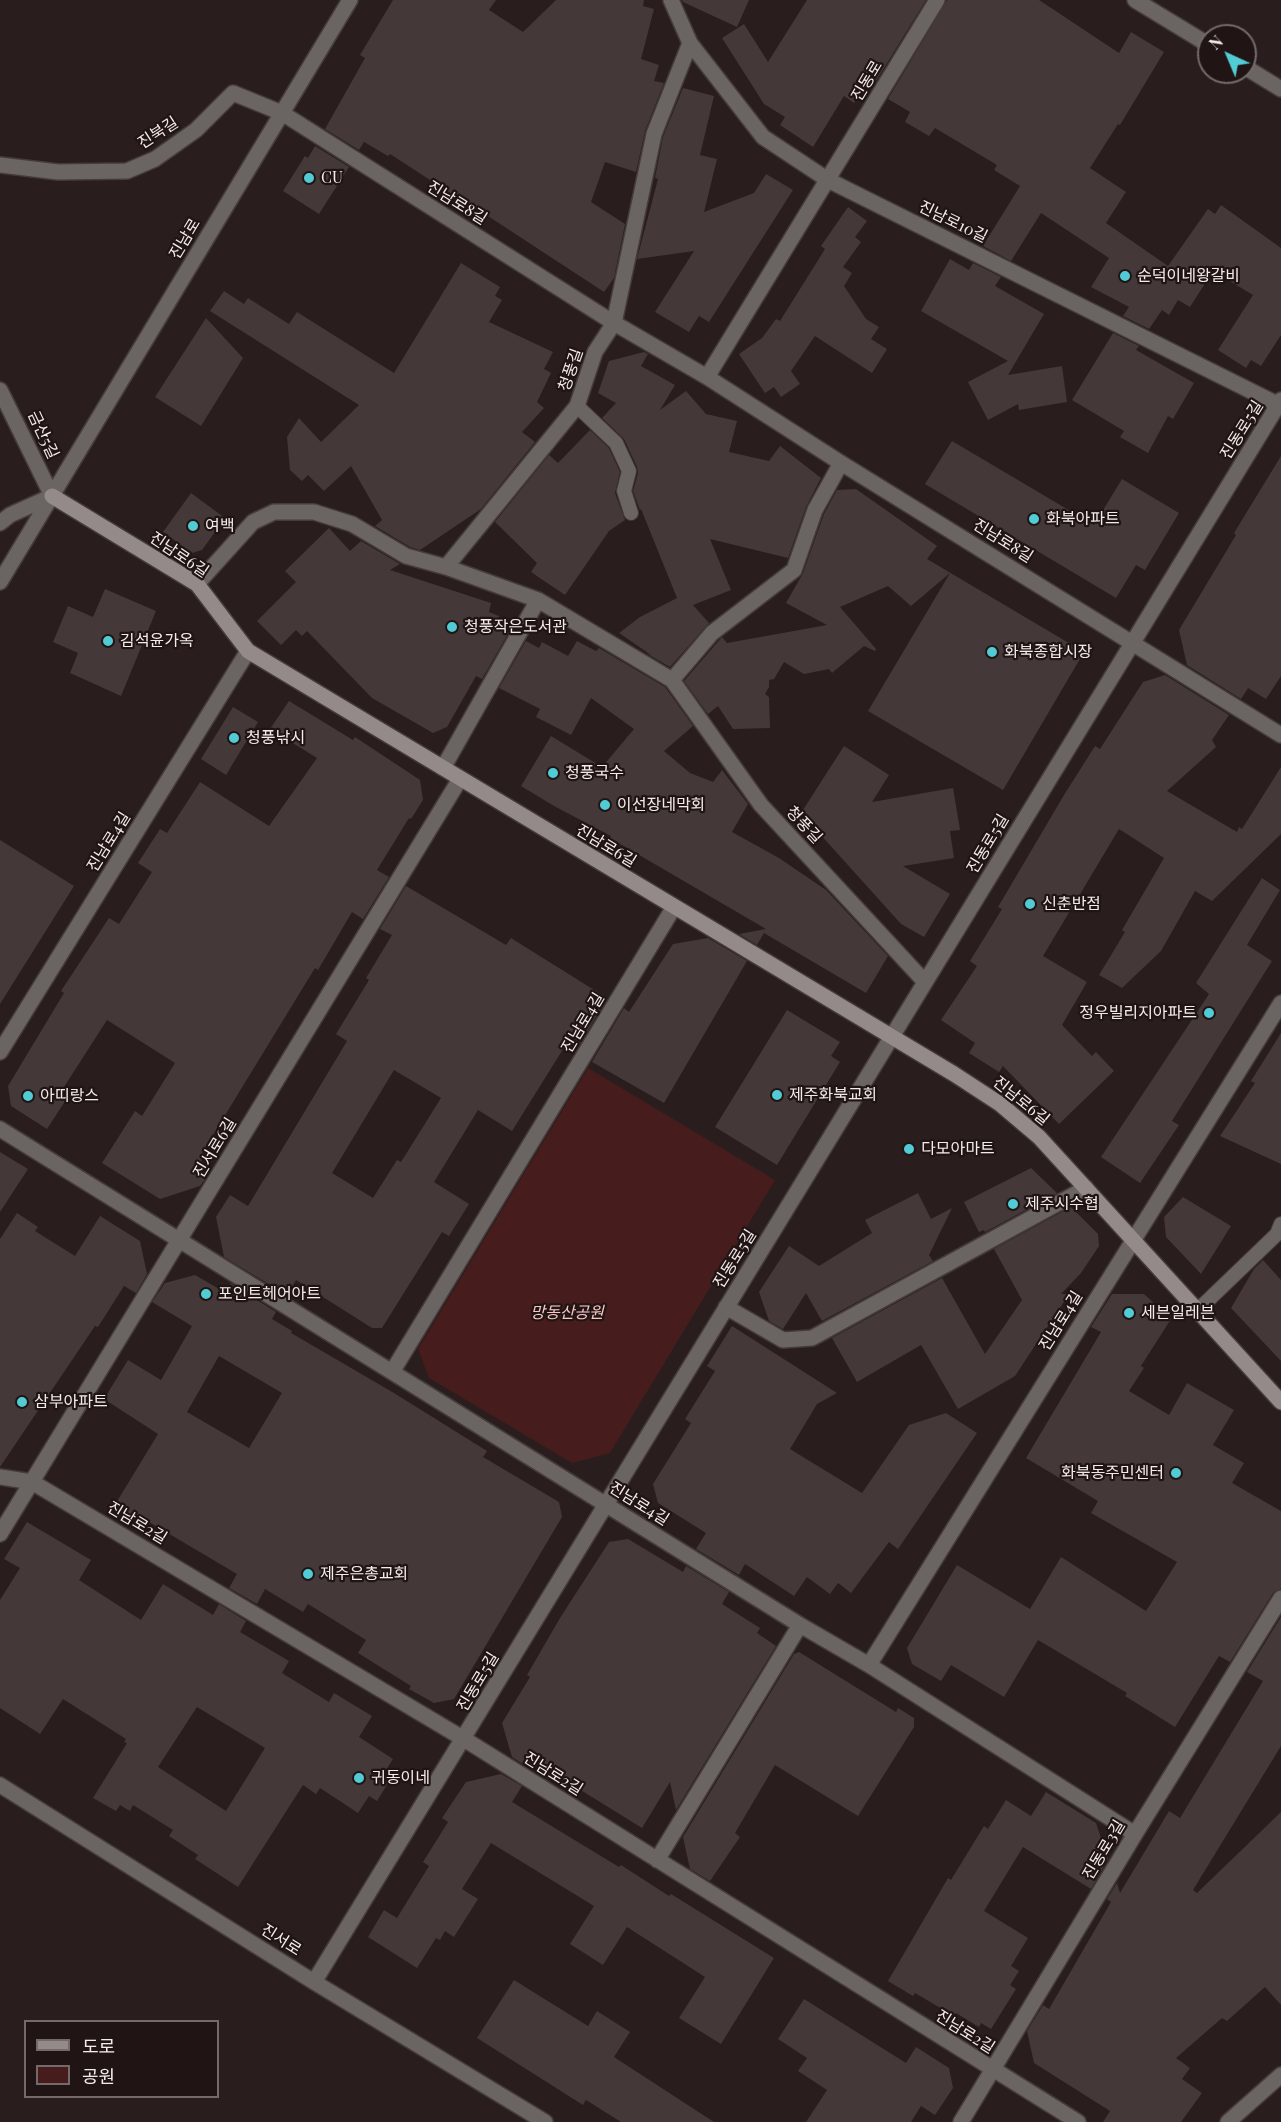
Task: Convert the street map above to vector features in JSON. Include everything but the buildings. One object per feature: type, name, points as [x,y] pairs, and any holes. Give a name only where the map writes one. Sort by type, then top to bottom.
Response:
[{"type":"street","name":"진남로","points":[[0,582],[350,0]]},
{"type":"street","name":"진남로10길","points":[[670,0],[690,43],[763,137],[828,180],[1280,404]]},
{"type":"street","name":"진동로","points":[[828,180],[937,0]]},
{"type":"street","points":[[1135,0],[1197,38]]},
{"type":"street","points":[[614,323],[654,134],[690,43]]},
{"type":"street","points":[[1257,74],[1281,89]]},
{"type":"street","name":"진북길","points":[[0,165],[58,172],[127,171],[155,159],[196,130],[233,93],[282,113]]},
{"type":"street","name":"진남로8길","points":[[282,113],[614,323],[707,377],[841,463],[1281,735]]},
{"type":"street","points":[[707,377],[828,180]]},
{"type":"street","name":"청풍길","points":[[446,567],[577,406],[595,352],[614,323]]},
{"type":"street","name":"금산5길","points":[[0,390],[52,496]]},
{"type":"street","name":"진동로5길","points":[[314,1982],[893,1037],[1131,642],[1280,404]]},
{"type":"street","points":[[672,681],[712,633],[794,570],[815,510],[841,463]]},
{"type":"street","points":[[0,524],[10,515],[52,496]]},
{"type":"street","name":"진남로6길","points":[[52,496],[197,584],[248,651],[893,1037],[1000,1104],[1039,1137],[1281,1402]]},
{"type":"street","name":"청풍길","points":[[197,584],[253,522],[274,512],[314,512],[352,524],[406,556],[446,567],[538,600],[672,681],[761,805],[925,982]]},
{"type":"street","points":[[443,768],[538,600]]},
{"type":"street","name":"진남로4길","points":[[0,1052],[248,651]]},
{"type":"street","name":"진서로6길","points":[[0,1534],[460,779]]},
{"type":"street","name":"진남로4길","points":[[392,1372],[674,907]]},
{"type":"street","points":[[1132,1240],[1281,1003]]},
{"type":"street","name":"진남로4길","points":[[0,1129],[800,1625],[869,1665],[1135,1833]]},
{"type":"street","name":"진동로5길","points":[[726,1307],[783,1340],[812,1338],[1086,1188]]},
{"type":"street","name":"진남로4길","points":[[869,1665],[1132,1240]]},
{"type":"street","name":"진남로2길","points":[[0,1477],[32,1482],[464,1739],[1078,2122]]},
{"type":"street","name":"진동로3길","points":[[961,2122],[1135,1833],[1281,1598]]},
{"type":"street","points":[[657,1860],[800,1625]]},
{"type":"street","name":"진서로","points":[[0,1785],[314,1982],[545,2122]]},
{"type":"street","points":[[1228,2122],[1281,2075]]},
{"type":"lane","points":[[577,406],[616,443],[629,471],[624,491],[631,513]]},
{"type":"lane","points":[[1198,1310],[1277,1234],[1281,1224]]},
{"type":"green space","name":"망동산공원","points":[[588,1068],[775,1180],[610,1453],[572,1463],[429,1378],[418,1349]]},
{"type":"place","name":"CU","points":[[309,178]]},
{"type":"place","name":"순덕이네왕갈비","points":[[1125,276]]},
{"type":"place","name":"화북아파트","points":[[1034,519]]},
{"type":"place","name":"여백","points":[[193,526]]},
{"type":"place","name":"청풍작은도서관","points":[[452,627]]},
{"type":"place","name":"김석윤가옥","points":[[108,641]]},
{"type":"place","name":"화북종합시장","points":[[992,652]]},
{"type":"place","name":"청풍낚시","points":[[234,738]]},
{"type":"place","name":"청풍국수","points":[[553,773]]},
{"type":"place","name":"이선장네막회","points":[[605,805]]},
{"type":"place","name":"신춘반점","points":[[1030,904]]},
{"type":"place","name":"정우빌리지아파트","points":[[1209,1013]]},
{"type":"place","name":"제주화북교회","points":[[777,1095]]},
{"type":"place","name":"아띠랑스","points":[[28,1096]]},
{"type":"place","name":"다모아마트","points":[[909,1149]]},
{"type":"place","name":"제주시수협","points":[[1013,1204]]},
{"type":"place","name":"포인트헤어아트","points":[[206,1294]]},
{"type":"place","name":"세븐일레븐","points":[[1129,1313]]},
{"type":"place","name":"삼부아파트","points":[[22,1402]]},
{"type":"place","name":"화북동주민센터","points":[[1176,1473]]},
{"type":"place","name":"제주은총교회","points":[[308,1574]]},
{"type":"place","name":"귀동이네","points":[[359,1778]]}]
